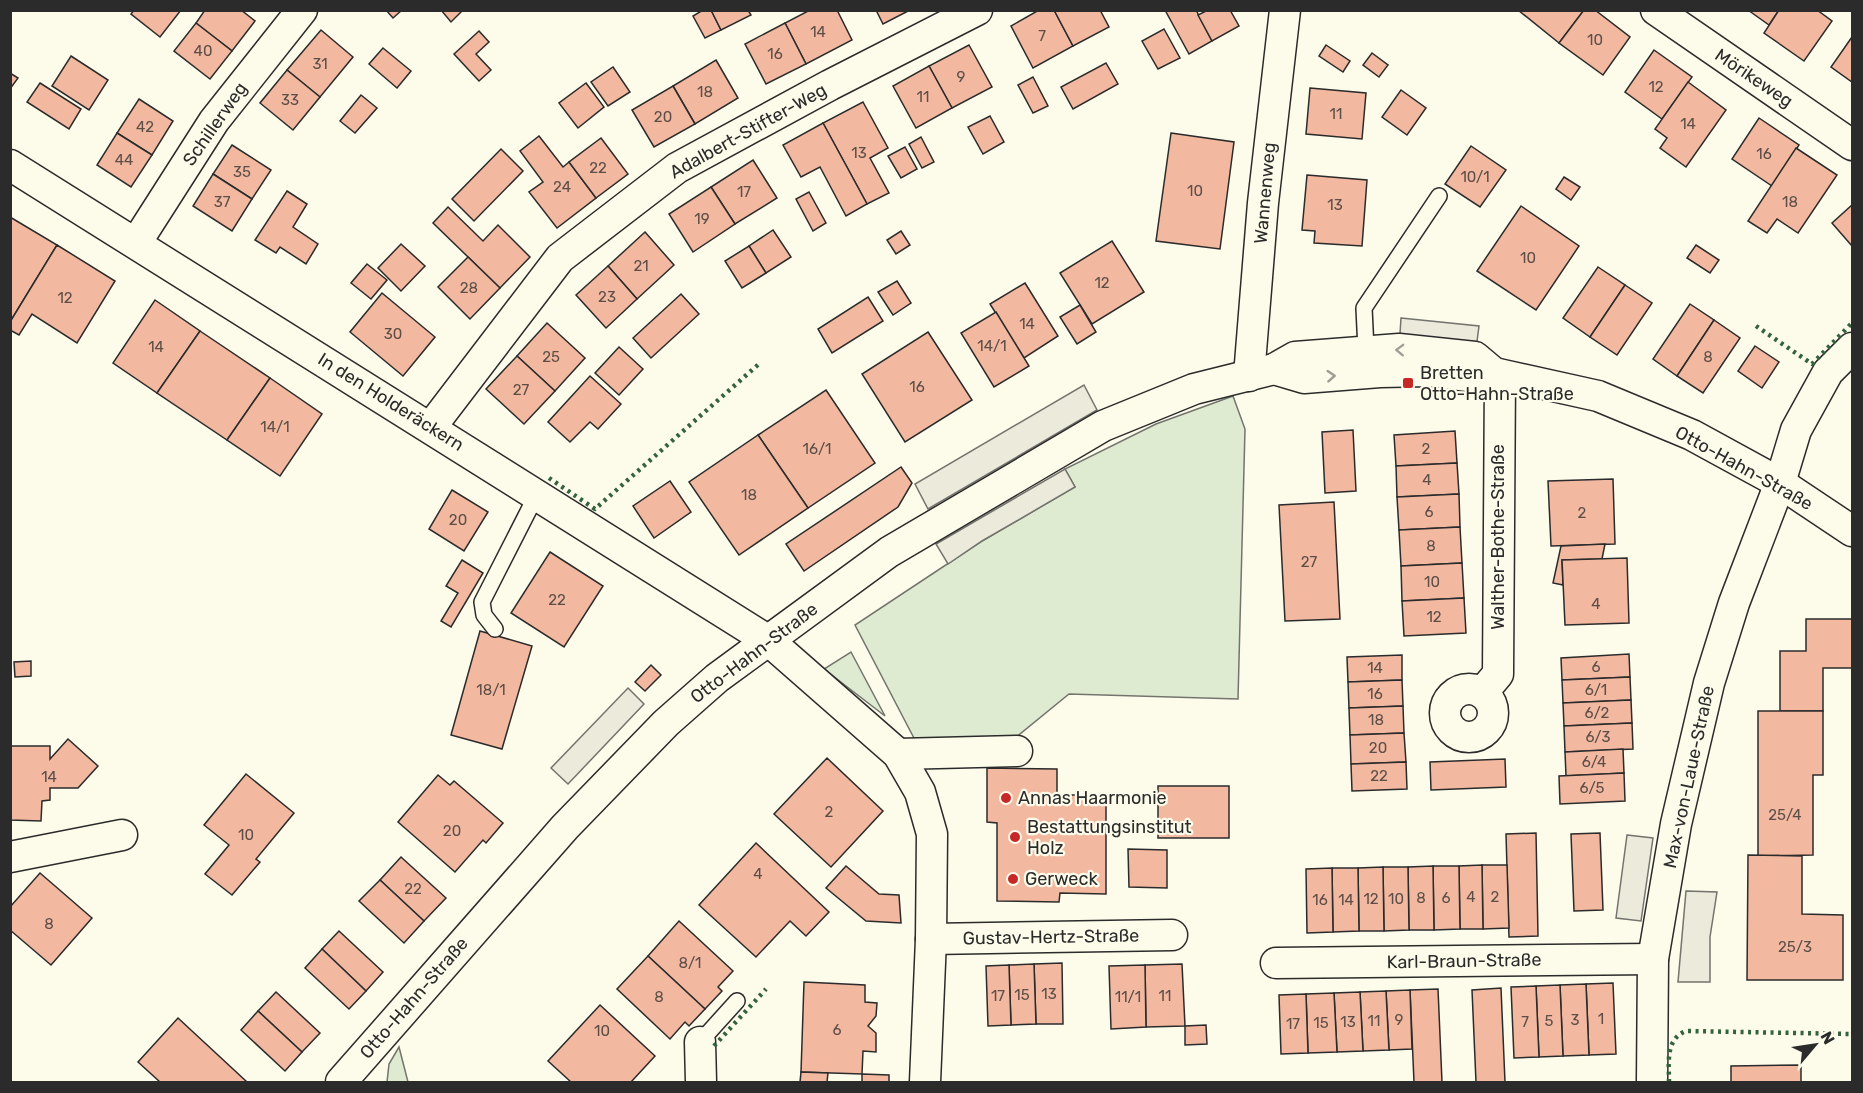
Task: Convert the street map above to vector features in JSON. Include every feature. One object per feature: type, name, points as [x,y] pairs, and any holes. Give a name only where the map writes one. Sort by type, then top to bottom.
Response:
[{"type":"street","name":"Schillerweg","points":[[136,243],[214,121],[302,10]]},
{"type":"street","name":"Adalbert-Stifter-Weg","points":[[431,427],[560,258],[677,168],[830,85],[977,10]]},
{"type":"street","name":"Wannenweg","points":[[1262,373],[1263,203],[1285,10]]},
{"type":"street","name":"Mörikeweg","points":[[1656,10],[1852,145]]},
{"type":"street","name":"In den Holderäckern","points":[[10,165],[769,641]]},
{"type":"street","name":"Max-von-Laue-Straße","points":[[1652,1083],[1653,959],[1676,824],[1709,683],[1734,603],[1780,483],[1796,430],[1828,372],[1852,348]]},
{"type":"street","name":"Otto-Hahn-Straße","points":[[340,1083],[573,819],[666,723],[717,678],[889,552],[1103,426],[1194,389],[1262,373],[1295,357],[1399,349],[1475,357],[1497,374]]},
{"type":"street","name":"Otto-Hahn-Straße","points":[[1262,373],[1304,378],[1380,372],[1429,371],[1468,376],[1497,374],[1598,396],[1692,435],[1780,483],[1852,531]]},
{"type":"street","name":"Walther-Bothe-Straße","points":[[1482,693],[1498,674],[1497,374]]},
{"type":"street","points":[[769,641],[898,754],[920,792],[932,834],[931,939],[925,1083]]},
{"type":"street","points":[[898,754],[1017,751]]},
{"type":"street","points":[[10,857],[122,835]]},
{"type":"street","name":"Gustav-Hertz-Straße","points":[[931,939],[1172,935]]},
{"type":"street","name":"Karl-Braun-Straße","points":[[1276,963],[1653,959]]},
{"type":"street","points":[[700,1042],[701,1083]]},
{"type":"lane","points":[[1366,350],[1364,308],[1439,196]]},
{"type":"lane","points":[[495,628],[484,615],[482,602],[537,494]]},
{"type":"lane","points":[[700,1042],[736,1001]]},
{"type":"green space","points":[[1233,396],[1245,429],[1238,699],[1069,694],[1015,738],[915,740],[855,625],[982,541],[1075,487],[1065,469],[1156,424]]},
{"type":"green space","points":[[851,652],[885,716],[824,669]]},
{"type":"green space","points":[[399,1047],[408,1082],[387,1082],[389,1064]]},
{"type":"shaded area","points":[[1401,318],[1479,326],[1475,357],[1399,349]]},
{"type":"shaded area","points":[[1084,385],[1097,410],[928,509],[915,484]]},
{"type":"shaded area","points":[[1065,469],[1075,487],[982,541],[948,564],[936,544]]},
{"type":"shaded area","points":[[628,688],[644,704],[568,784],[551,768]]},
{"type":"shaded area","points":[[1627,835],[1653,838],[1641,921],[1616,918]]},
{"type":"shaded area","points":[[1686,891],[1717,892],[1710,937],[1710,982],[1678,982]]},
{"type":"building","points":[[134,10],[181,10],[160,37],[131,14]]},
{"type":"building","points":[[205,10],[241,10],[255,21],[232,51],[196,23]]},
{"type":"building","points":[[386,10],[402,10],[393,18]]},
{"type":"building","points":[[441,10],[463,10],[451,22]]},
{"type":"building","points":[[703,10],[711,10],[721,30],[705,38],[693,16]]},
{"type":"building","points":[[711,10],[748,10],[751,15],[721,30]]},
{"type":"building","points":[[810,10],[837,10],[852,40],[806,64],[785,23]]},
{"type":"building","points":[[876,10],[910,10],[883,24]]},
{"type":"building","points":[[1039,10],[1054,10],[1073,46],[1033,68],[1011,26]]},
{"type":"building","points":[[1054,10],[1100,10],[1109,27],[1073,46]]},
{"type":"building","points":[[1165,10],[1196,10],[1212,41],[1189,54]]},
{"type":"building","points":[[1208,10],[1230,10],[1239,26],[1212,41],[1198,15]]},
{"type":"building","points":[[1518,10],[1584,10],[1559,43]]},
{"type":"building","points":[[1584,10],[1595,10],[1630,37],[1603,75],[1559,43]]},
{"type":"building","points":[[1748,10],[1779,10],[1769,25]]},
{"type":"building","points":[[1779,10],[1817,10],[1832,21],[1804,61],[1764,33]]},
{"type":"building","points":[[196,23],[232,51],[210,79],[174,51]]},
{"type":"building","points":[[785,23],[806,64],[766,84],[745,44]]},
{"type":"building","points":[[1164,29],[1180,58],[1158,69],[1142,41]]},
{"type":"building","points":[[321,30],[353,57],[320,97],[287,70]]},
{"type":"building","points":[[479,31],[489,42],[476,54],[491,70],[479,81],[454,54]]},
{"type":"building","points":[[1852,37],[1852,82],[1831,67]]},
{"type":"building","points":[[969,45],[992,87],[952,108],[929,66]]},
{"type":"building","points":[[1326,45],[1350,61],[1343,72],[1319,56]]},
{"type":"building","points":[[383,48],[411,71],[397,88],[369,64]]},
{"type":"building","points":[[1654,50],[1692,77],[1662,119],[1625,92]]},
{"type":"building","points":[[1372,53],[1388,65],[1379,77],[1363,65]]},
{"type":"building","points":[[71,56],[108,80],[89,110],[52,86]]},
{"type":"building","points":[[716,60],[738,98],[695,124],[673,86]]},
{"type":"building","points":[[1106,63],[1118,84],[1073,109],[1061,87]]},
{"type":"building","points":[[929,66],[952,108],[916,128],[893,86]]},
{"type":"building","points":[[613,67],[630,92],[608,106],[591,82]]},
{"type":"building","points":[[287,70],[320,97],[293,130],[260,103]]},
{"type":"building","points":[[10,73],[18,78],[10,89]]},
{"type":"building","points":[[1033,77],[1048,106],[1033,113],[1018,85]]},
{"type":"building","points":[[1688,82],[1726,110],[1686,167],[1660,148],[1667,138],[1655,129]]},
{"type":"building","points":[[40,83],[81,109],[69,129],[27,102]]},
{"type":"building","points":[[586,83],[604,107],[578,128],[559,103]]},
{"type":"building","points":[[673,86],[695,124],[654,147],[632,110]]},
{"type":"building","points":[[1310,88],[1366,93],[1362,139],[1306,134]]},
{"type":"building","points":[[1401,90],[1426,108],[1407,135],[1382,117]]},
{"type":"building","points":[[361,95],[377,108],[355,133],[340,121]]},
{"type":"building","points":[[139,99],[173,121],[152,155],[117,133]]},
{"type":"building","points":[[863,102],[888,148],[870,158],[889,193],[867,204],[823,123]]},
{"type":"building","points":[[990,116],[1004,142],[983,154],[968,127]]},
{"type":"building","points":[[1759,118],[1799,145],[1772,186],[1732,159]]},
{"type":"building","points":[[823,123],[867,204],[846,216],[820,167],[801,177],[783,145]]},
{"type":"building","points":[[117,133],[152,155],[131,187],[97,165]]},
{"type":"building","points":[[1171,133],[1234,142],[1220,249],[1156,241]]},
{"type":"building","points":[[539,136],[563,167],[569,162],[596,198],[557,228],[529,192],[543,182],[520,151]]},
{"type":"building","points":[[921,137],[934,162],[922,168],[909,144]]},
{"type":"building","points":[[601,138],[628,174],[596,198],[569,162]]},
{"type":"building","points":[[232,145],[271,170],[252,199],[213,174]]},
{"type":"building","points":[[1471,146],[1506,170],[1480,207],[1445,184]]},
{"type":"building","points":[[905,147],[917,169],[901,178],[888,156]]},
{"type":"building","points":[[1796,148],[1837,175],[1798,233],[1777,219],[1767,233],[1748,221]]},
{"type":"building","points":[[501,149],[523,171],[474,221],[452,199]]},
{"type":"building","points":[[753,160],[777,198],[735,224],[711,187]]},
{"type":"building","points":[[213,174],[252,199],[232,231],[193,206]]},
{"type":"building","points":[[1307,175],[1367,180],[1362,246],[1314,243],[1315,231],[1302,230]]},
{"type":"building","points":[[1564,177],[1580,187],[1571,200],[1556,189]]},
{"type":"building","points":[[711,187],[735,224],[693,252],[669,214]]},
{"type":"building","points":[[287,191],[307,204],[293,227],[318,244],[306,264],[280,247],[276,253],[255,240]]},
{"type":"building","points":[[809,192],[826,223],[813,231],[796,199]]},
{"type":"building","points":[[1852,205],[1852,246],[1832,223]]},
{"type":"building","points":[[1521,206],[1579,246],[1536,310],[1477,271]]},
{"type":"building","points":[[448,207],[483,241],[498,225],[530,257],[500,288],[433,223]]},
{"type":"building","points":[[10,217],[57,245],[10,322]]},
{"type":"building","points":[[773,230],[791,257],[766,273],[749,246]]},
{"type":"building","points":[[901,231],[910,245],[896,254],[887,240]]},
{"type":"building","points":[[645,232],[674,265],[637,299],[608,266]]},
{"type":"building","points":[[1112,241],[1144,292],[1092,324],[1060,273]]},
{"type":"building","points":[[401,244],[425,266],[401,291],[378,268]]},
{"type":"building","points":[[57,245],[115,281],[77,343],[32,314],[19,335],[10,330],[10,322]]},
{"type":"building","points":[[1696,245],[1719,260],[1710,273],[1687,258]]},
{"type":"building","points":[[749,246],[766,273],[742,288],[725,261]]},
{"type":"building","points":[[468,257],[500,288],[470,319],[438,287]]},
{"type":"building","points":[[367,264],[387,280],[371,299],[351,283]]},
{"type":"building","points":[[608,266],[637,299],[606,328],[576,295]]},
{"type":"building","points":[[1598,267],[1625,285],[1590,337],[1563,318]]},
{"type":"building","points":[[897,281],[911,303],[893,315],[878,292]]},
{"type":"building","points":[[1025,283],[1058,336],[1024,358],[990,304]]},
{"type":"building","points":[[1625,285],[1652,303],[1617,355],[1590,337]]},
{"type":"building","points":[[382,293],[435,337],[403,376],[350,332]]},
{"type":"building","points":[[681,294],[699,314],[651,358],[633,338]]},
{"type":"building","points":[[868,297],[883,321],[832,353],[818,329]]},
{"type":"building","points":[[155,300],[200,331],[157,393],[113,363]]},
{"type":"building","points":[[1690,304],[1714,320],[1677,376],[1653,359]]},
{"type":"building","points":[[1080,305],[1096,332],[1077,344],[1060,317]]},
{"type":"building","points":[[996,312],[1029,366],[994,387],[961,333]]},
{"type":"building","points":[[1714,320],[1740,338],[1703,393],[1677,376]]},
{"type":"building","points":[[547,323],[585,358],[555,391],[517,356]]},
{"type":"building","points":[[200,331],[270,378],[227,440],[157,393]]},
{"type":"building","points":[[928,332],[972,400],[905,442],[862,374]]},
{"type":"building","points":[[1755,346],[1779,362],[1762,388],[1738,371]]},
{"type":"building","points":[[619,347],[643,369],[619,395],[595,373]]},
{"type":"building","points":[[517,356],[555,391],[524,424],[486,389]]},
{"type":"building","points":[[590,376],[621,404],[598,429],[590,422],[570,442],[548,422]]},
{"type":"building","points":[[270,378],[322,414],[280,476],[227,440]]},
{"type":"building","points":[[826,390],[875,463],[808,508],[758,435]]},
{"type":"building","points":[[1353,430],[1356,491],[1325,493],[1322,432]]},
{"type":"building","points":[[1455,431],[1457,463],[1396,466],[1394,435]]},
{"type":"building","points":[[758,435],[808,508],[739,555],[689,482]]},
{"type":"building","points":[[1457,463],[1459,494],[1397,497],[1396,466]]},
{"type":"building","points":[[901,467],[912,483],[898,507],[804,571],[786,544]]},
{"type":"building","points":[[1613,479],[1615,544],[1551,546],[1548,481]]},
{"type":"building","points":[[670,481],[691,512],[654,538],[633,506]]},
{"type":"building","points":[[452,490],[488,512],[464,551],[429,529]]},
{"type":"building","points":[[1459,494],[1460,527],[1399,530],[1397,497]]},
{"type":"building","points":[[1334,502],[1340,619],[1285,621],[1279,505]]},
{"type":"building","points":[[1460,527],[1462,563],[1401,566],[1399,530]]},
{"type":"building","points":[[1605,544],[1602,559],[1562,560],[1563,585],[1553,583],[1561,546]]},
{"type":"building","points":[[550,552],[603,586],[564,647],[511,613]]},
{"type":"building","points":[[1627,558],[1629,623],[1565,625],[1562,560]]},
{"type":"building","points":[[462,560],[483,573],[451,627],[441,621],[458,593],[446,586]]},
{"type":"building","points":[[1462,563],[1464,598],[1402,601],[1401,566]]},
{"type":"building","points":[[1464,598],[1466,633],[1404,636],[1402,601]]},
{"type":"building","points":[[1806,619],[1852,619],[1852,668],[1823,668],[1823,711],[1780,711],[1780,651],[1806,651]]},
{"type":"building","points":[[480,631],[532,646],[502,749],[451,735]]},
{"type":"building","points":[[1629,654],[1630,677],[1562,680],[1561,658]]},
{"type":"building","points":[[1402,655],[1402,680],[1348,682],[1347,657]]},
{"type":"building","points":[[31,661],[31,676],[15,677],[14,662]]},
{"type":"building","points":[[651,665],[661,675],[645,691],[635,682]]},
{"type":"building","points":[[1630,677],[1631,700],[1563,703],[1562,680]]},
{"type":"building","points":[[1402,680],[1403,706],[1349,708],[1348,682]]},
{"type":"building","points":[[1631,700],[1632,723],[1564,726],[1563,703]]},
{"type":"building","points":[[1403,706],[1404,733],[1350,735],[1349,708]]},
{"type":"building","points":[[1758,711],[1823,711],[1823,775],[1813,775],[1813,855],[1758,856]]},
{"type":"building","points":[[1632,723],[1633,749],[1565,752],[1564,726]]},
{"type":"building","points":[[1404,733],[1406,762],[1351,764],[1350,735]]},
{"type":"building","points":[[68,739],[98,766],[78,788],[50,788],[50,800],[42,801],[41,821],[10,820],[10,746],[50,746],[50,759]]},
{"type":"building","points":[[1623,749],[1624,773],[1566,776],[1565,752]]},
{"type":"building","points":[[827,758],[883,811],[831,867],[774,814]]},
{"type":"building","points":[[1505,759],[1506,787],[1431,790],[1430,762]]},
{"type":"building","points":[[1406,762],[1407,789],[1352,791],[1351,764]]},
{"type":"building","points":[[987,768],[1057,769],[1057,795],[1106,795],[1106,894],[1060,893],[1059,902],[997,901],[997,823],[987,822]]},
{"type":"building","points":[[1624,773],[1625,801],[1560,804],[1559,776]]},
{"type":"building","points":[[246,774],[294,813],[256,859],[260,862],[232,895],[205,874],[229,845],[204,825]]},
{"type":"building","points":[[438,775],[450,785],[454,781],[503,823],[486,843],[483,840],[455,872],[398,822]]},
{"type":"building","points":[[1158,786],[1229,786],[1229,838],[1158,838]]},
{"type":"building","points":[[1536,833],[1538,936],[1509,937],[1506,834]]},
{"type":"building","points":[[1600,833],[1603,910],[1574,911],[1571,834]]},
{"type":"building","points":[[756,843],[829,912],[806,936],[790,921],[756,957],[699,905]]},
{"type":"building","points":[[1128,849],[1167,850],[1167,888],[1129,887]]},
{"type":"building","points":[[1748,855],[1802,856],[1802,914],[1843,915],[1843,980],[1747,980]]},
{"type":"building","points":[[401,857],[446,898],[424,921],[380,880]]},
{"type":"building","points":[[1482,865],[1507,865],[1509,928],[1483,929]]},
{"type":"building","points":[[1482,865],[1483,929],[1460,929],[1459,866]]},
{"type":"building","points":[[846,866],[879,894],[899,895],[901,923],[866,921],[826,888]]},
{"type":"building","points":[[1433,866],[1459,866],[1460,929],[1434,930]]},
{"type":"building","points":[[1433,866],[1434,930],[1409,930],[1408,867]]},
{"type":"building","points":[[1383,867],[1408,867],[1409,930],[1384,931]]},
{"type":"building","points":[[1383,867],[1384,931],[1359,931],[1358,868]]},
{"type":"building","points":[[1332,868],[1358,868],[1359,931],[1333,932]]},
{"type":"building","points":[[1332,868],[1333,932],[1307,933],[1306,869]]},
{"type":"building","points":[[40,873],[92,918],[51,965],[10,930],[10,907]]},
{"type":"building","points":[[380,880],[424,921],[404,943],[359,901]]},
{"type":"building","points":[[679,921],[733,971],[718,987],[722,991],[705,1009],[648,956]]},
{"type":"building","points":[[339,931],[383,972],[366,991],[322,949]]},
{"type":"building","points":[[322,949],[366,991],[349,1009],[305,968]]},
{"type":"building","points":[[648,956],[705,1009],[689,1026],[685,1022],[670,1039],[617,989]]},
{"type":"building","points":[[1062,963],[1063,1024],[1036,1024],[1034,964]]},
{"type":"building","points":[[1034,964],[1036,1024],[1011,1025],[1009,965]]},
{"type":"building","points":[[1182,964],[1185,1026],[1146,1027],[1145,965]]},
{"type":"building","points":[[1009,965],[1011,1025],[988,1026],[986,966]]},
{"type":"building","points":[[1145,965],[1146,1027],[1111,1029],[1109,966]]},
{"type":"building","points":[[804,982],[865,985],[865,1002],[877,1003],[876,1016],[868,1026],[876,1033],[876,1052],[863,1051],[862,1074],[801,1072]]},
{"type":"building","points":[[1613,983],[1616,1054],[1589,1055],[1586,984]]},
{"type":"building","points":[[1586,984],[1589,1055],[1563,1056],[1560,985]]},
{"type":"building","points":[[1560,985],[1563,1056],[1539,1057],[1536,986]]},
{"type":"building","points":[[1536,986],[1539,1057],[1514,1058],[1511,987]]},
{"type":"building","points":[[1501,988],[1505,1082],[1476,1082],[1472,990]]},
{"type":"building","points":[[1438,989],[1442,1082],[1414,1082],[1410,990]]},
{"type":"building","points":[[1410,990],[1412,1049],[1389,1050],[1386,991]]},
{"type":"building","points":[[1386,991],[1389,1050],[1363,1051],[1360,992]]},
{"type":"building","points":[[276,992],[320,1033],[302,1052],[258,1011]]},
{"type":"building","points":[[1360,992],[1363,1051],[1337,1052],[1334,993]]},
{"type":"building","points":[[1334,993],[1337,1052],[1308,1053],[1306,994]]},
{"type":"building","points":[[1306,994],[1308,1053],[1281,1054],[1279,995]]},
{"type":"building","points":[[600,1005],[655,1056],[631,1082],[571,1082],[548,1061]]},
{"type":"building","points":[[258,1011],[302,1052],[285,1071],[241,1030]]},
{"type":"building","points":[[178,1018],[247,1082],[160,1082],[138,1062]]},
{"type":"building","points":[[1206,1025],[1207,1044],[1185,1045],[1185,1026]]},
{"type":"building","points":[[1801,1065],[1801,1082],[1731,1082],[1731,1066]]},
{"type":"building","points":[[801,1072],[828,1073],[827,1082],[800,1082]]},
{"type":"building","points":[[862,1074],[889,1075],[889,1082],[862,1082]]},
{"type":"hedge","points":[[1756,326],[1812,364],[1852,323]]},
{"type":"hedge","points":[[549,478],[595,509],[760,363]]},
{"type":"hedge","points":[[714,1046],[766,989]]},
{"type":"hedge","points":[[1669,1082],[1671,1046],[1674,1040],[1686,1031],[1852,1034]]},
{"type":"place","name":"Bretten Otto-Hahn-Straße","points":[[1408,383]]},
{"type":"place","name":"Annas Haarmonie","points":[[1006,798]]},
{"type":"place","name":"Bestattungsinstitut Holz","points":[[1015,837]]},
{"type":"place","name":"Gerweck","points":[[1013,879]]}]
